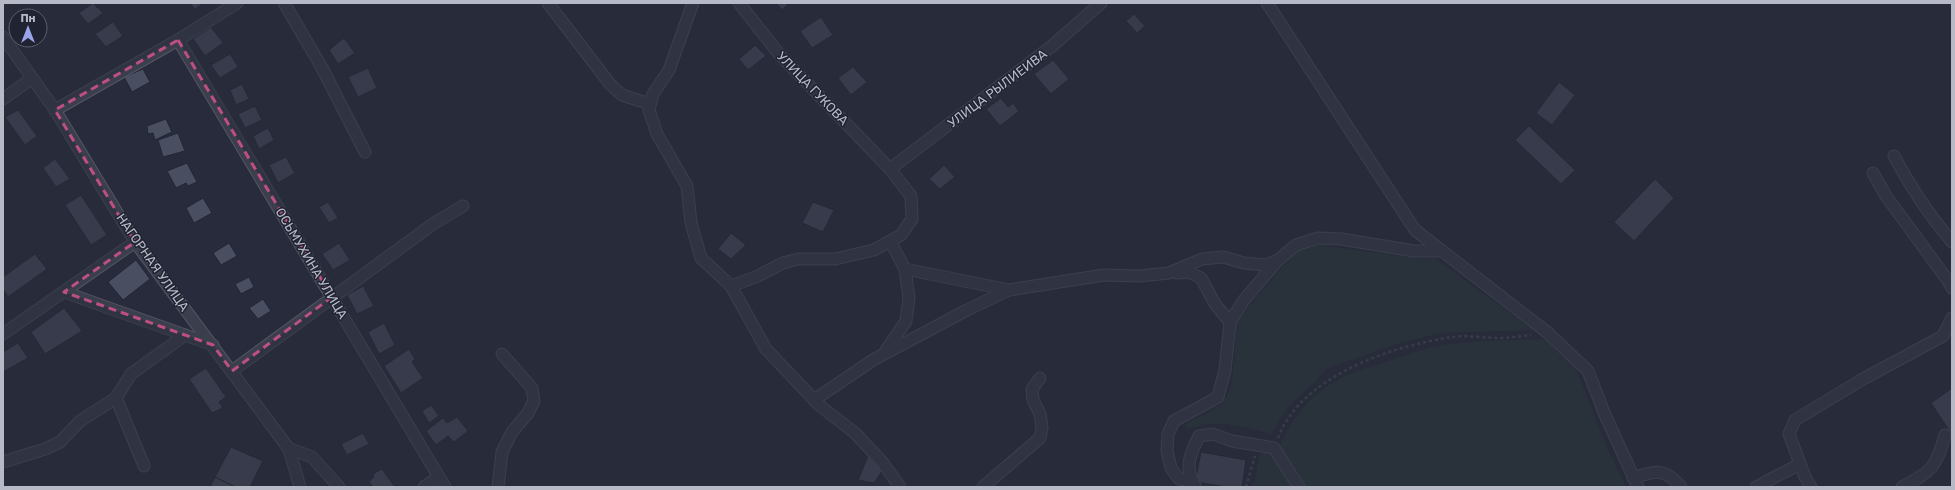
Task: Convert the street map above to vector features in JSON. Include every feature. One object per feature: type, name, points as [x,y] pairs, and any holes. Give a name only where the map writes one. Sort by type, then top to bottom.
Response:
[{"type":"street","points":[[55,110],[178,40],[237,3]]},
{"type":"street","points":[[284,3],[322,66],[365,152]]},
{"type":"street","points":[[548,3],[610,84],[622,95],[650,104]]},
{"type":"street","points":[[692,3],[669,70],[653,94],[649,110],[658,134],[687,186],[691,223],[700,258],[731,286],[766,349],[814,400],[856,434],[883,463],[900,487]]},
{"type":"street","name":"УЛИЦА ГУКОВА","points":[[731,286],[758,276],[783,263],[798,259],[835,259],[874,250],[901,235],[912,219],[911,196],[890,169],[780,55],[739,3]]},
{"type":"street","name":"УЛИЦА РЫЛИЕИВА","points":[[890,169],[1052,46],[1101,3]]},
{"type":"street","points":[[1267,3],[1415,230],[1548,333],[1588,371],[1635,483],[1654,471],[1665,472],[1681,487]]},
{"type":"street","name":"НАГОРНАЯ УЛИЦА","points":[[3,37],[31,79],[55,110],[136,242],[288,448],[300,487]]},
{"type":"street","name":"ОСЬМУХИНА УЛИЦА","points":[[178,40],[445,487]]},
{"type":"street","points":[[3,99],[31,79]]},
{"type":"street","points":[[1894,156],[1911,187],[1930,216],[1952,242]]},
{"type":"street","points":[[1874,173],[1886,196],[1952,288]]},
{"type":"street","points":[[232,371],[332,296],[433,224],[463,206]]},
{"type":"street","points":[[1193,484],[1179,479],[1171,468],[1167,451],[1168,434],[1174,421],[1218,397],[1225,370],[1230,322],[1244,300],[1278,260],[1296,245],[1318,238],[1341,239],[1414,251],[1442,251]]},
{"type":"street","points":[[884,354],[906,320],[909,298],[905,269],[890,241]]},
{"type":"street","points":[[3,334],[136,242]]},
{"type":"street","points":[[1169,273],[1202,259],[1223,256],[1244,263],[1266,264],[1278,260]]},
{"type":"street","points":[[905,269],[1009,290]]},
{"type":"street","points":[[814,400],[884,354],[967,310],[1009,290],[1104,276],[1139,276],[1189,272],[1202,278],[1215,304],[1230,322]]},
{"type":"street","points":[[64,292],[213,346]]},
{"type":"street","points":[[1811,487],[1800,464],[1789,434],[1795,420],[1863,379],[1943,336],[1952,318]]},
{"type":"street","points":[[3,462],[39,451],[60,442],[80,421],[116,398],[131,374],[185,335]]},
{"type":"street","points":[[498,487],[502,452],[512,432],[528,413],[534,402],[532,388],[502,354]]},
{"type":"street","points":[[983,487],[1040,438],[1042,428],[1041,421],[1033,400],[1032,389],[1040,378]]},
{"type":"street","points":[[116,398],[144,466]]},
{"type":"street","points":[[1193,484],[1189,476],[1190,453],[1199,436],[1213,434],[1232,441],[1274,448],[1299,487]]},
{"type":"street","points":[[1902,487],[1925,475],[1939,459],[1945,435]]},
{"type":"street","points":[[288,448],[312,457],[339,487]]},
{"type":"street","points":[[1756,487],[1800,464]]},
{"type":"street","points":[[424,487],[439,476]]},
{"type":"path","points":[[1274,448],[1282,427],[1303,400],[1329,379],[1356,365],[1417,344],[1454,337],[1502,338],[1548,333]]},
{"type":"path","points":[[1246,487],[1258,446]]},
{"type":"highlighted area","points":[[178,40],[332,297],[232,371],[213,345],[64,292],[135,242],[55,110]]},
{"type":"shaded area","points":[[1319,245],[1417,258],[1436,259],[1533,330],[1441,333],[1399,343],[1326,369],[1316,381],[1288,407],[1271,434],[1250,428],[1218,423],[1197,426],[1187,430],[1185,424],[1209,412],[1222,403],[1230,390],[1234,365],[1236,324],[1253,301],[1297,250]]},
{"type":"shaded area","points":[[1544,339],[1574,364],[1607,447],[1626,487],[1305,487],[1279,448],[1290,425],[1314,396],[1334,382],[1359,370],[1432,347],[1502,340]]},
{"type":"shaded area","points":[[1270,451],[1295,487],[1251,487],[1255,480],[1260,453]]},
{"type":"building","points":[[93,3],[103,13],[88,24],[79,13]]},
{"type":"building","points":[[190,3],[204,3],[195,9]]},
{"type":"building","points":[[776,3],[789,3],[782,10]]},
{"type":"building","points":[[1134,14],[1145,26],[1137,33],[1126,21]]},
{"type":"building","points":[[821,17],[833,35],[812,48],[800,31]]},
{"type":"building","points":[[113,22],[123,36],[106,47],[95,34]]},
{"type":"building","points":[[211,27],[223,43],[205,56],[193,39]]},
{"type":"building","points":[[344,38],[355,53],[338,64],[329,50]]},
{"type":"building","points":[[755,45],[766,56],[748,70],[739,59]]},
{"type":"building","points":[[230,54],[238,67],[220,78],[211,65]]},
{"type":"building","points":[[1053,60],[1069,79],[1051,94],[1034,74]]},
{"type":"building","points":[[853,67],[867,82],[851,95],[838,78]]},
{"type":"building","points":[[368,68],[377,88],[358,97],[348,77]]},
{"type":"building","points":[[143,69],[150,82],[132,92],[124,77]]},
{"type":"building","points":[[1559,82],[1575,95],[1552,125],[1536,113]]},
{"type":"building","points":[[242,84],[249,99],[236,105],[230,90]]},
{"type":"building","points":[[1001,98],[1008,107],[1013,103],[1019,111],[1000,126],[986,109]]},
{"type":"building","points":[[255,106],[262,120],[245,128],[238,114]]},
{"type":"building","points":[[18,110],[37,136],[25,145],[5,117]]},
{"type":"building","points":[[166,119],[172,132],[155,140],[153,133],[148,134],[147,126]]},
{"type":"building","points":[[1529,126],[1575,170],[1561,184],[1515,140]]},
{"type":"building","points":[[268,128],[274,140],[259,149],[253,136]]},
{"type":"building","points":[[178,133],[185,151],[163,157],[158,140]]},
{"type":"building","points":[[286,157],[295,173],[278,183],[269,165]]},
{"type":"building","points":[[55,159],[70,179],[56,187],[43,168]]},
{"type":"building","points":[[187,163],[197,182],[188,186],[186,183],[176,188],[167,171]]},
{"type":"building","points":[[944,165],[955,177],[940,189],[929,179]]},
{"type":"building","points":[[1655,179],[1674,198],[1634,241],[1614,222]]},
{"type":"building","points":[[81,195],[107,235],[91,245],[65,205]]},
{"type":"building","points":[[203,198],[212,213],[194,223],[186,208]]},
{"type":"building","points":[[328,202],[338,218],[329,223],[319,207]]},
{"type":"building","points":[[813,202],[834,210],[823,232],[802,223]]},
{"type":"building","points":[[731,233],[746,245],[731,259],[718,249]]},
{"type":"building","points":[[229,243],[237,256],[221,265],[213,253]]},
{"type":"building","points":[[339,243],[350,260],[333,270],[322,254]]},
{"type":"building","points":[[35,254],[47,269],[8,297],[3,289],[3,277]]},
{"type":"building","points":[[136,260],[150,279],[123,300],[108,282]]},
{"type":"building","points":[[249,277],[254,287],[241,294],[235,284]]},
{"type":"building","points":[[363,286],[374,306],[357,314],[347,295]]},
{"type":"building","points":[[263,299],[271,311],[258,319],[249,308]]},
{"type":"building","points":[[64,308],[82,331],[45,354],[31,332]]},
{"type":"building","points":[[384,323],[395,345],[379,354],[368,332]]},
{"type":"building","points":[[18,343],[28,358],[3,372],[3,352]]},
{"type":"building","points":[[409,349],[415,359],[412,362],[423,378],[401,393],[384,366]]},
{"type":"building","points":[[206,368],[226,397],[219,402],[223,408],[212,413],[189,379]]},
{"type":"building","points":[[1952,388],[1952,435],[1931,403]]},
{"type":"building","points":[[431,405],[439,416],[429,423],[422,411]]},
{"type":"building","points":[[457,417],[468,431],[454,442],[448,436],[436,445],[426,431],[443,418],[447,423]]},
{"type":"building","points":[[363,433],[369,444],[347,455],[341,444]]},
{"type":"building","points":[[231,447],[263,461],[250,487],[235,487],[215,477]]},
{"type":"building","points":[[1201,452],[1246,460],[1242,487],[1227,487],[1195,482]]},
{"type":"building","points":[[869,454],[884,468],[874,483],[858,480]]},
{"type":"building","points":[[382,469],[395,487],[373,487],[369,482],[374,477],[373,474]]},
{"type":"building","points":[[215,477],[235,487],[210,487]]}]
